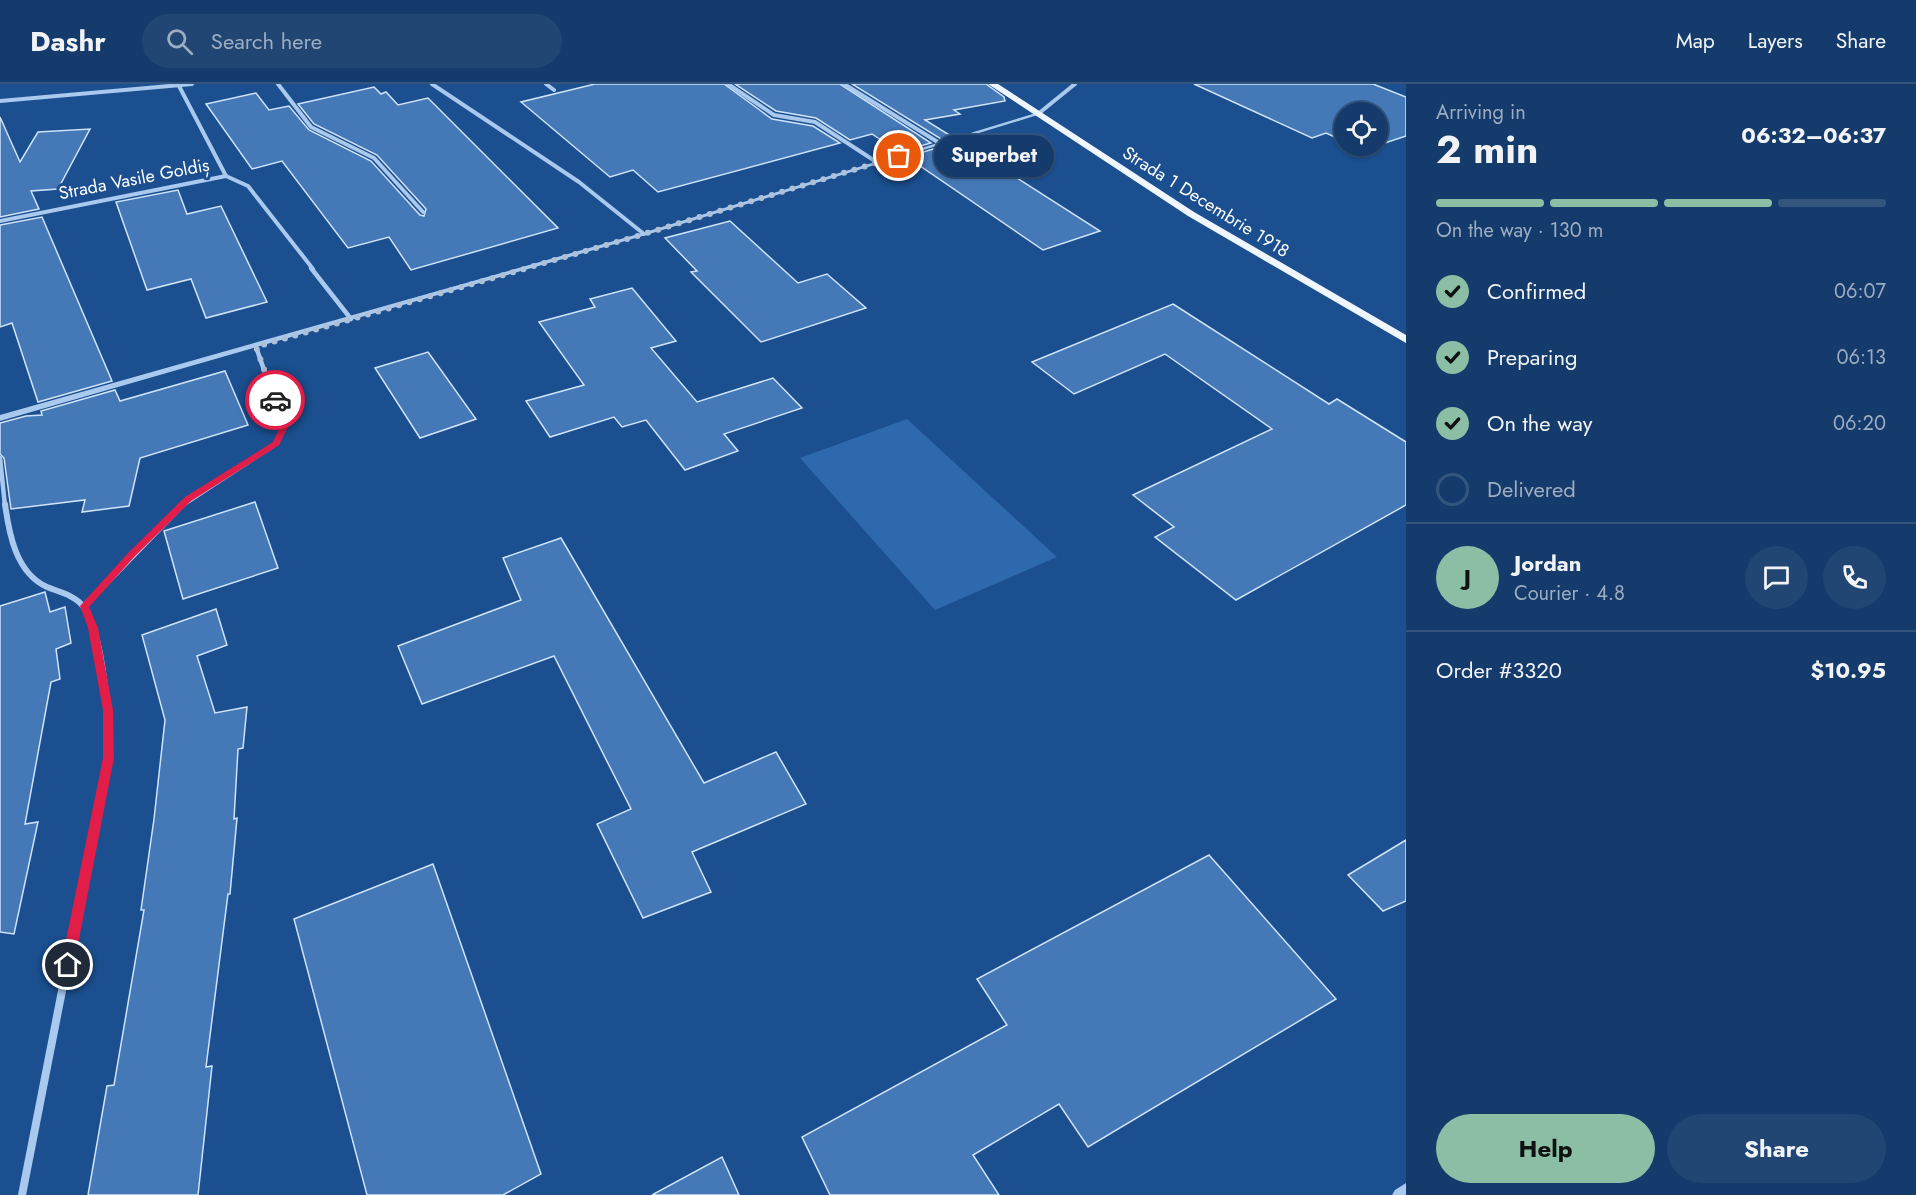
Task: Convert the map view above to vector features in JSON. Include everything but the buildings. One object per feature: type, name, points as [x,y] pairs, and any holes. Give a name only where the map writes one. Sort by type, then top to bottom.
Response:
[{"type":"main road","name":"Strada 1 Decembrie 1918","points":[[992,84],[1191,214],[1406,340]]},
{"type":"street","points":[[131,90],[134,84]]},
{"type":"street","points":[[0,101],[179,87],[192,84]]},
{"type":"street","points":[[278,84],[311,127],[374,158],[423,212]]},
{"type":"street","points":[[432,84],[579,182],[644,234]]},
{"type":"street","points":[[546,84],[554,90]]},
{"type":"street","points":[[728,84],[774,114],[815,122],[878,163]]},
{"type":"street","points":[[843,84],[941,144]]},
{"type":"street","points":[[0,418],[256,347],[644,234],[1038,114],[1075,84]]},
{"type":"street","points":[[179,87],[226,176]]},
{"type":"street","name":"Strada Vasile Goldiș","points":[[0,221],[226,176],[248,186],[351,319]]},
{"type":"street","points":[[84,606],[132,554],[188,499],[277,443],[284,427],[256,347]]},
{"type":"street","points":[[0,458],[14,552],[18,560],[38,582],[84,606],[93,628],[108,710],[108,758],[22,1195]]},
{"type":"street","points":[[1400,1195],[1406,1191]]},
{"type":"shaded area","points":[[907,419],[1057,557],[935,610],[800,458]]},
{"type":"way so far","points":[[275,400],[256,347],[644,234],[899,156]]},
{"type":"place","name":"Superbet","points":[[899,156]]},
{"type":"route","points":[[68,965],[108,758],[108,710],[93,628],[84,606],[132,554],[188,499],[277,443],[284,427],[275,400]]}]
